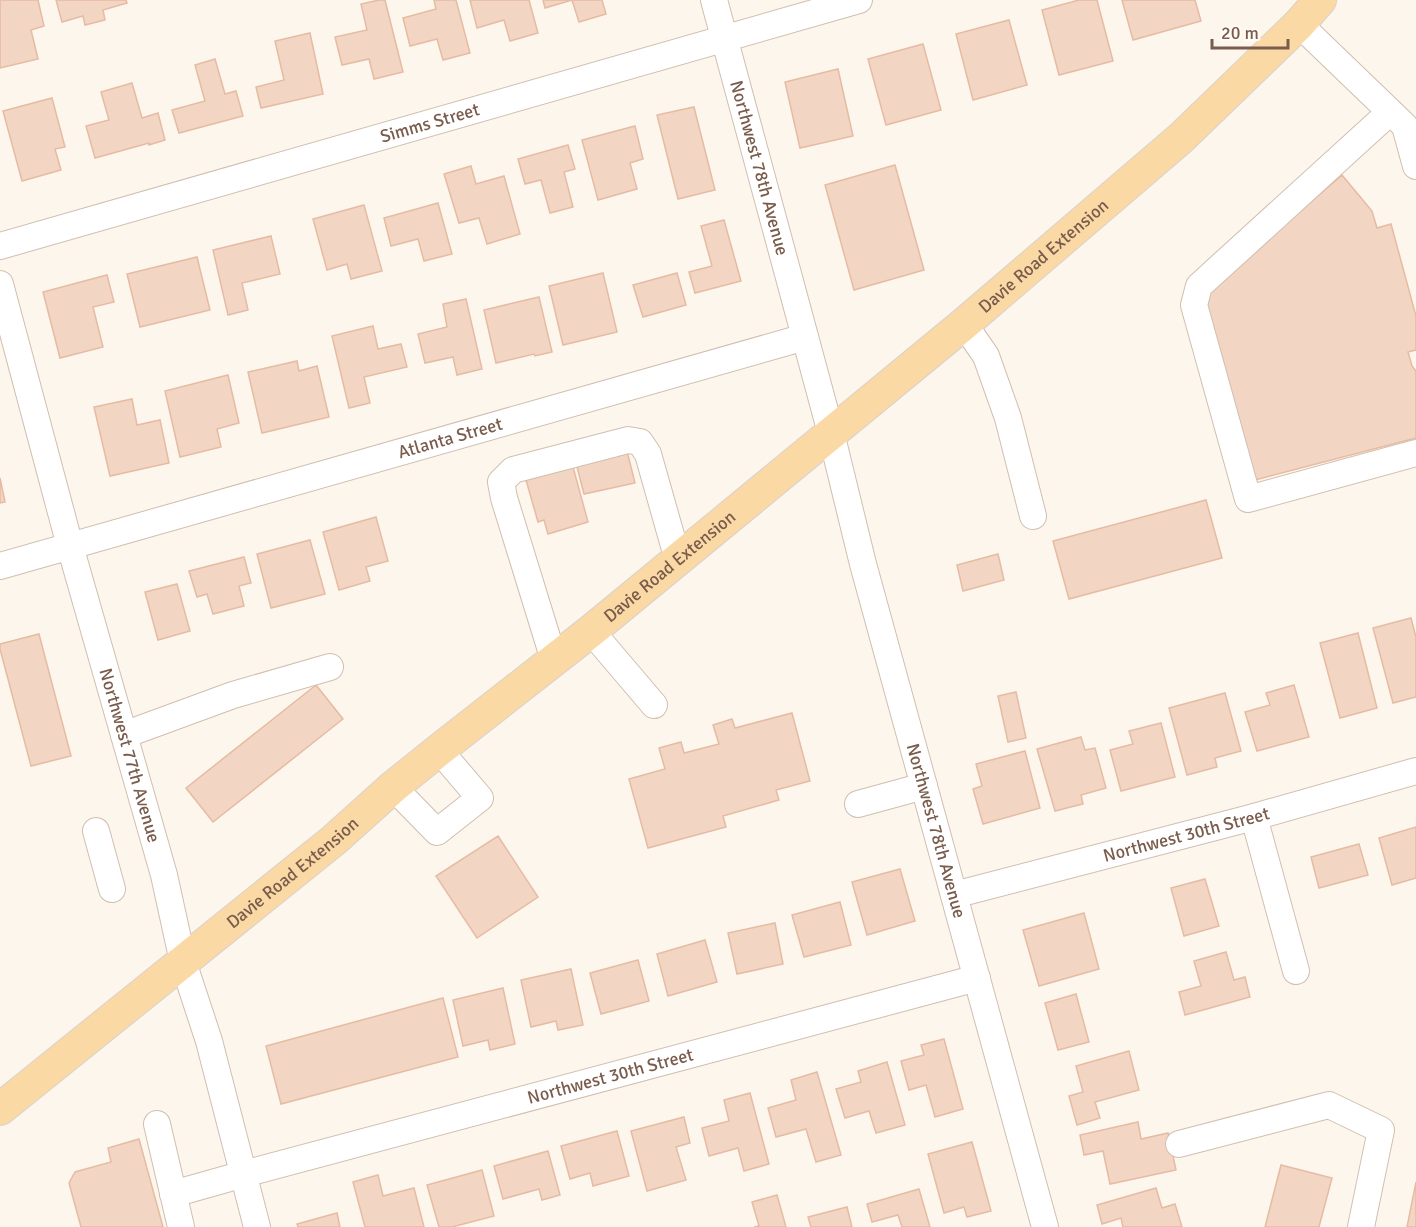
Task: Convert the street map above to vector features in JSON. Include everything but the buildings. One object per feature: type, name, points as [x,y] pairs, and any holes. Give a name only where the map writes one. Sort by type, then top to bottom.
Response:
[{"type":"main road","name":"Davie Road Extension","points":[[0,1109],[334,840],[393,787],[591,631],[964,324],[1180,138],[1299,24],[1320,0]]},
{"type":"street","name":"Northwest 78th Avenue","points":[[714,0],[805,337]]},
{"type":"street","name":"Simms Street","points":[[0,246],[859,0]]},
{"type":"street","points":[[1299,24],[1405,126],[1416,166]]},
{"type":"street","points":[[1390,112],[1198,286],[1194,305],[1248,499],[1416,453]]},
{"type":"street","name":"Northwest 77th Avenue","points":[[0,284],[70,546],[164,875],[183,962],[209,1041],[257,1227]]},
{"type":"street","points":[[964,324],[986,356],[1008,418],[1033,516]]},
{"type":"street","points":[[805,337],[831,433]]},
{"type":"street","name":"Atlanta Street","points":[[0,566],[805,337]]},
{"type":"street","name":"Northwest 78th Avenue","points":[[831,433],[863,564],[1045,1227]]},
{"type":"street","points":[[554,660],[504,498],[501,482],[513,470],[628,440],[639,442],[648,454],[678,560]]},
{"type":"street","points":[[591,631],[654,705]]},
{"type":"street","points":[[124,735],[233,695],[330,667]]},
{"type":"street","points":[[393,787],[437,832],[480,798],[439,750]]},
{"type":"street","name":"Northwest 30th Street","points":[[954,895],[1254,817],[1416,771]]},
{"type":"street","points":[[858,804],[924,786]]},
{"type":"street","points":[[1254,817],[1296,971]]},
{"type":"street","points":[[96,831],[112,889]]},
{"type":"street","name":"Northwest 30th Street","points":[[173,1194],[977,978]]},
{"type":"street","points":[[1179,1144],[1329,1105],[1381,1130],[1360,1227]]},
{"type":"street","points":[[157,1124],[181,1227]]}]
